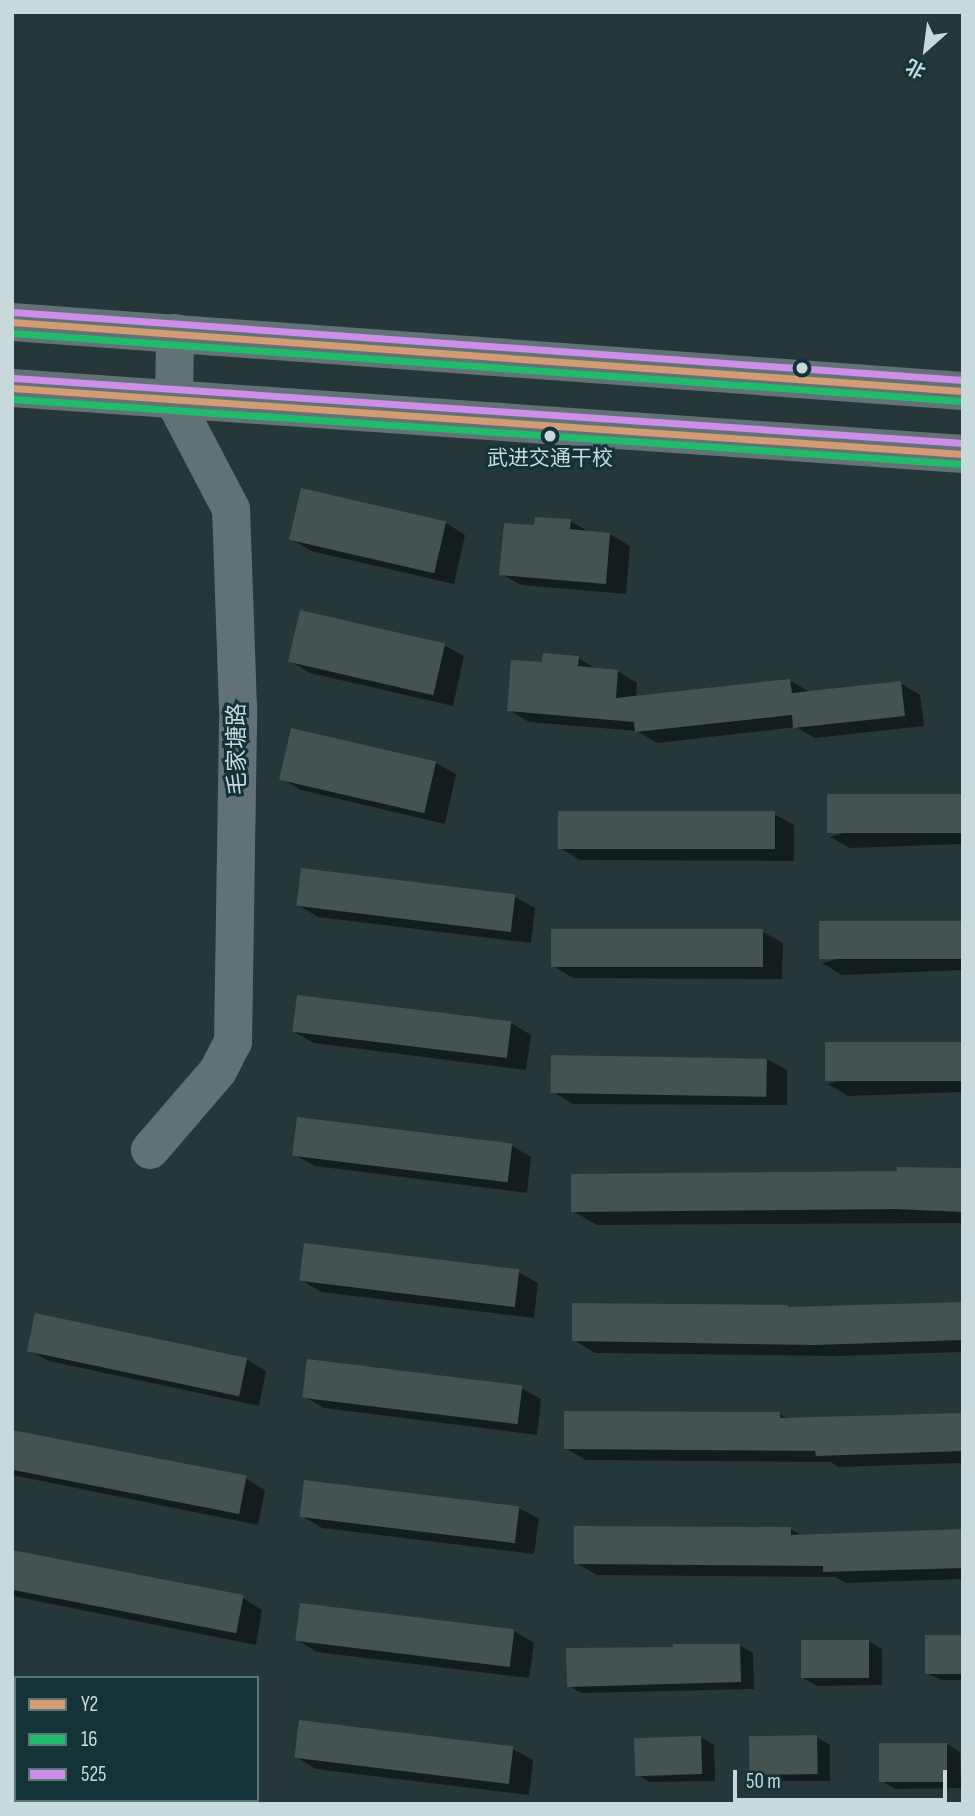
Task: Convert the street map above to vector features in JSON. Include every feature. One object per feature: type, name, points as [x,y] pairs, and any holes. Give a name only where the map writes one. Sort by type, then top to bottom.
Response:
[{"type":"main road","points":[[12,322],[963,391]]},
{"type":"main road","points":[[12,387],[963,454]]},
{"type":"street","name":"毛家塘路","points":[[150,1150],[218,1071],[233,1042],[238,708],[230,509],[174,400],[175,333]]},
{"type":"building","points":[[301,488],[446,522],[434,573],[289,540]]},
{"type":"building","points":[[535,517],[571,519],[570,529],[610,533],[606,584],[499,575],[504,523],[534,525]]},
{"type":"building","points":[[300,610],[445,644],[433,695],[288,662]]},
{"type":"building","points":[[543,653],[579,656],[578,666],[618,670],[616,698],[790,679],[792,693],[901,681],[905,716],[793,728],[792,715],[635,732],[634,722],[507,711],[511,660],[542,662]]},
{"type":"building","points":[[291,728],[436,762],[424,813],[279,780]]},
{"type":"building","points":[[827,794],[963,794],[963,833],[827,833]]},
{"type":"building","points":[[558,811],[775,811],[775,849],[558,849]]},
{"type":"building","points":[[301,868],[515,894],[511,932],[296,906]]},
{"type":"building","points":[[819,921],[963,921],[963,959],[819,959]]},
{"type":"building","points":[[551,929],[763,929],[763,967],[551,967]]},
{"type":"building","points":[[297,995],[511,1021],[507,1058],[292,1032]]},
{"type":"building","points":[[825,1042],[963,1042],[963,1081],[825,1081]]},
{"type":"building","points":[[551,1055],[767,1059],[766,1097],[550,1093]]},
{"type":"building","points":[[297,1117],[512,1143],[508,1182],[292,1156]]},
{"type":"building","points":[[897,1167],[963,1168],[963,1212],[897,1209],[571,1212],[571,1174],[897,1171]]},
{"type":"building","points":[[304,1243],[519,1269],[515,1307],[299,1281]]},
{"type":"building","points":[[963,1302],[963,1340],[815,1345],[572,1341],[572,1303],[788,1307]]},
{"type":"building","points":[[35,1313],[247,1358],[239,1396],[27,1351]]},
{"type":"building","points":[[307,1359],[522,1385],[518,1424],[302,1398]]},
{"type":"building","points":[[564,1411],[780,1412],[780,1418],[963,1413],[963,1451],[816,1456],[815,1451],[564,1449]]},
{"type":"building","points":[[12,1430],[247,1476],[239,1514],[12,1470]]},
{"type":"building","points":[[304,1480],[519,1506],[515,1543],[299,1517]]},
{"type":"building","points":[[574,1526],[791,1527],[791,1535],[963,1529],[963,1568],[823,1572],[823,1566],[574,1564]]},
{"type":"building","points":[[12,1550],[244,1595],[236,1633],[12,1590]]},
{"type":"building","points":[[300,1603],[514,1629],[510,1667],[295,1641]]},
{"type":"building","points":[[925,1635],[963,1635],[963,1674],[925,1674]]},
{"type":"building","points":[[801,1640],[869,1640],[869,1678],[801,1678]]},
{"type":"building","points":[[673,1644],[740,1644],[741,1682],[567,1687],[566,1648],[673,1647]]},
{"type":"building","points":[[299,1720],[513,1746],[509,1784],[294,1758]]},
{"type":"building","points":[[817,1735],[818,1774],[750,1775],[749,1736]]},
{"type":"building","points":[[701,1736],[702,1774],[635,1776],[634,1738]]},
{"type":"building","points":[[879,1743],[947,1743],[947,1782],[879,1782]]},
{"type":"transit line","name":"525","points":[[13,312],[963,380]]},
{"type":"transit line","name":"Y2","points":[[12,322],[963,391]]},
{"type":"transit line","name":"16","points":[[12,333],[962,401]]},
{"type":"transit line","name":"525","points":[[13,378],[963,443]]},
{"type":"transit line","name":"Y2","points":[[12,388],[963,454]]},
{"type":"transit line","name":"16","points":[[12,399],[962,464]]},
{"type":"place","name":"武进交通干校","points":[[550,436]]}]
